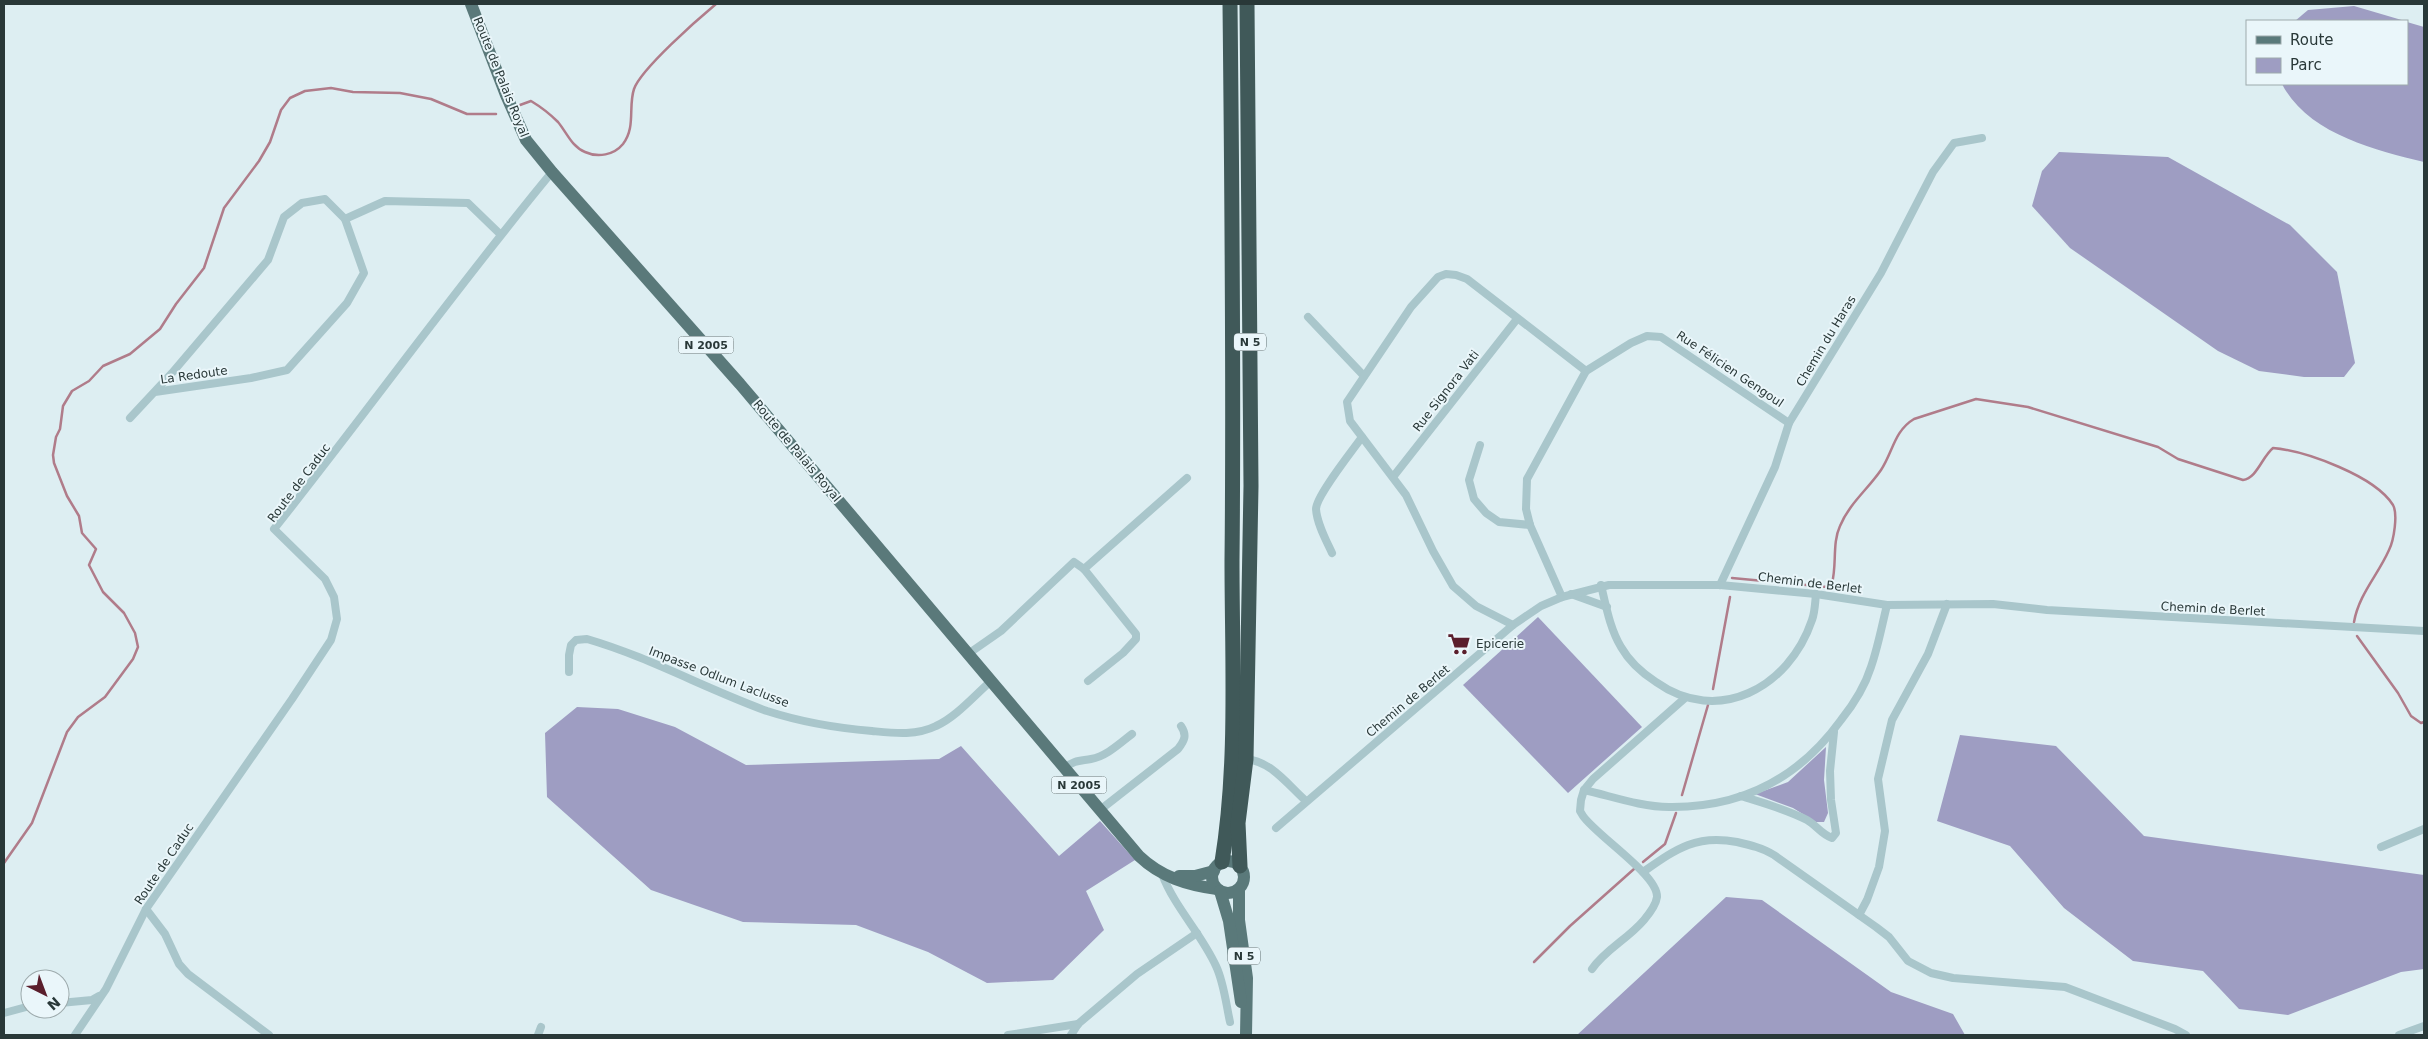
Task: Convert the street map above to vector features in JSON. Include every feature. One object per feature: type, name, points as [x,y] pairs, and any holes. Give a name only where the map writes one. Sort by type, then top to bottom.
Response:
[{"type":"highway","name":"N 5","points":[[1218,867],[1230,800],[1233,430],[1230,4]]},
{"type":"highway","name":"N 5","points":[[1240,866],[1238,823],[1246,759],[1251,486],[1247,4]]},
{"type":"highway","points":[[1230,800],[1236,766],[1246,759]]},
{"type":"main road","name":"Route de Palais Royal","points":[[471,4],[526,140],[552,172],[740,384],[1139,856],[1162,874],[1182,882],[1219,890]]},
{"type":"main road","points":[[1162,874],[1186,877],[1232,861],[1240,866]]},
{"type":"main road","name":"N 5","points":[[1240,866],[1244,876],[1239,889],[1239,920],[1247,978],[1246,1030]]},
{"type":"main road","name":"N 5","points":[[1218,867],[1212,878],[1219,890],[1229,921],[1246,1030]]},
{"type":"main road","points":[[1219,890],[1230,893],[1239,889]]},
{"type":"street","name":"Chemin du Haras","points":[[1720,585],[1775,467],[1789,423],[1881,274],[1933,172],[1954,143],[1982,138]]},
{"type":"street","name":"Route de Caduc","points":[[75,1035],[99,996],[106,989],[146,909],[292,700],[331,640],[337,619],[334,597],[325,579],[274,529],[366,414],[500,234],[552,172]]},
{"type":"street","name":"La Redoute","points":[[325,199],[345,219],[364,273],[347,303],[287,370],[251,378],[155,392],[268,260],[284,217],[302,203],[325,199]]},
{"type":"street","points":[[345,219],[385,201],[468,203],[500,234]]},
{"type":"street","points":[[1513,625],[1476,606],[1453,586],[1433,551],[1406,495],[1350,421],[1347,402],[1411,307],[1438,277],[1446,274],[1466,279],[1586,371]]},
{"type":"street","points":[[1308,317],[1364,376]]},
{"type":"street","name":"Rue Signora Vati","points":[[1393,477],[1517,319]]},
{"type":"street","name":"Rue Félicien Gengoul","points":[[1562,597],[1530,525],[1526,509],[1527,479],[1586,371],[1631,342],[1647,336],[1661,336],[1789,423]]},
{"type":"street","points":[[130,418],[155,392]]},
{"type":"street","points":[[1332,554],[1318,519],[1316,507],[1324,491],[1362,437]]},
{"type":"street","points":[[1480,445],[1469,480],[1474,499],[1486,513],[1499,522],[1530,525]]},
{"type":"street","points":[[1084,569],[1187,478]]},
{"type":"street","points":[[968,654],[1001,631],[1074,562],[1084,569],[1136,634],[1136,639],[1123,653],[1088,681]]},
{"type":"street","points":[[1601,585],[1613,631],[1621,647],[1632,662],[1665,689],[1685,698],[1729,700],[1766,685],[1779,674],[1805,637],[1813,619],[1816,594]]},
{"type":"street","name":"Chemin de Berlet","points":[[1276,828],[1513,625],[1541,606],[1562,597],[1601,585],[1720,585],[1816,594],[1887,604],[1993,604],[2057,611],[2424,631]]},
{"type":"street","points":[[1572,594],[1607,607]]},
{"type":"street","points":[[1584,790],[1668,807],[1709,806],[1766,787],[1793,771],[1825,742],[1852,706],[1871,668],[1887,604]]},
{"type":"street","points":[[1858,914],[1867,900],[1879,867],[1885,831],[1878,778],[1892,720],[1928,654],[1948,604]]},
{"type":"street","name":"Impasse Odlum Laclusse","points":[[569,672],[571,646],[576,640],[587,639],[767,710],[804,721],[844,728],[899,733],[935,727],[992,681]]},
{"type":"street","points":[[1592,970],[1607,950],[1636,929],[1653,907],[1657,894],[1643,872],[1587,822],[1580,811],[1584,790],[1605,766],[1685,698]]},
{"type":"street","points":[[1100,810],[1166,760],[1178,748],[1184,741],[1185,735],[1181,726]]},
{"type":"street","points":[[1741,796],[1778,808],[1808,821],[1825,836],[1832,838],[1836,833],[1831,800],[1830,771],[1834,730]]},
{"type":"street","points":[[1065,768],[1075,760],[1091,759],[1100,755],[1132,734]]},
{"type":"street","points":[[1246,759],[1257,760],[1269,766],[1306,801]]},
{"type":"street","points":[[2381,847],[2424,829]]},
{"type":"street","points":[[1643,872],[1674,850],[1697,841],[1718,839],[1746,844],[1774,855],[1889,937],[1908,961],[1931,973],[1953,978],[2064,987],[2175,1029],[2186,1035]]},
{"type":"street","points":[[1162,874],[1174,902],[1198,933],[1217,966],[1230,1022]]},
{"type":"street","points":[[146,909],[165,934],[179,964],[188,974],[269,1035]]},
{"type":"street","points":[[1071,1035],[1078,1024],[1137,974],[1198,933]]},
{"type":"street","points":[[70,1002],[85,1001],[99,996]]},
{"type":"street","points":[[4,1013],[20,1009]]},
{"type":"street","points":[[1008,1035],[1078,1024]]},
{"type":"street","points":[[2400,1035],[2424,1026]]},
{"type":"green space","points":[[2354,6],[2402,20],[2296,20],[2308,10]]},
{"type":"green space","points":[[2408,22],[2424,27],[2424,162],[2384,152],[2344,137],[2308,115],[2293,101],[2283,85],[2408,85]]},
{"type":"green space","points":[[2059,152],[2168,157],[2290,225],[2337,272],[2355,363],[2344,377],[2304,377],[2259,371],[2218,351],[2070,248],[2032,206],[2042,171]]},
{"type":"green space","points":[[1538,617],[1642,727],[1568,793],[1463,685]]},
{"type":"green space","points":[[577,707],[618,709],[675,727],[746,765],[939,759],[961,746],[1059,856],[1100,821],[1135,860],[1086,891],[1104,930],[1053,980],[987,983],[928,952],[856,925],[743,922],[651,890],[547,797],[545,733]]},
{"type":"green space","points":[[1960,735],[2056,746],[2144,836],[2424,875],[2424,969],[2401,972],[2288,1015],[2239,1009],[2203,971],[2133,961],[2064,908],[2010,846],[1937,821]]},
{"type":"green space","points":[[1826,747],[1824,780],[1828,813],[1824,822],[1816,822],[1793,808],[1755,794],[1788,782]]},
{"type":"green space","points":[[1726,897],[1762,900],[1891,992],[1953,1014],[1965,1035],[1577,1035]]},
{"type":"waterway","points":[[520,105],[531,101],[549,113],[580,150],[595,155],[615,151],[623,144],[627,137],[631,124],[632,96],[639,80],[658,57],[716,4]]},
{"type":"waterway","points":[[4,863],[32,823],[67,732],[78,717],[105,697],[133,659],[138,647],[135,633],[124,613],[103,592],[89,565],[96,549],[82,533],[79,516],[67,496],[54,463],[53,455],[56,437],[60,429],[63,406],[72,391],[89,381],[103,366],[130,354],[160,329],[176,304],[204,268],[224,208],[259,161],[270,142],[281,110],[290,98],[305,91],[331,88],[353,92],[400,93],[431,99],[467,114],[496,114]]},
{"type":"waterway","points":[[1732,578],[1827,587],[1832,583],[1836,540],[1840,526],[1854,504],[1881,470],[1902,430],[1914,419],[1976,399],[2028,407],[2158,447],[2178,459],[2243,480],[2256,471],[2273,448],[2303,454],[2356,475],[2384,494],[2393,505],[2395,521],[2391,546],[2360,602],[2354,622]]},
{"type":"waterway","points":[[1713,689],[1730,597]]},
{"type":"waterway","points":[[2357,636],[2398,693],[2411,716],[2421,723],[2424,722]]},
{"type":"waterway","points":[[1682,795],[1708,705]]},
{"type":"waterway","points":[[1643,862],[1665,844],[1676,813]]},
{"type":"waterway","points":[[1534,962],[1570,926],[1634,869]]},
{"type":"place","name":"Epicerie","points":[[1459,644]]}]
